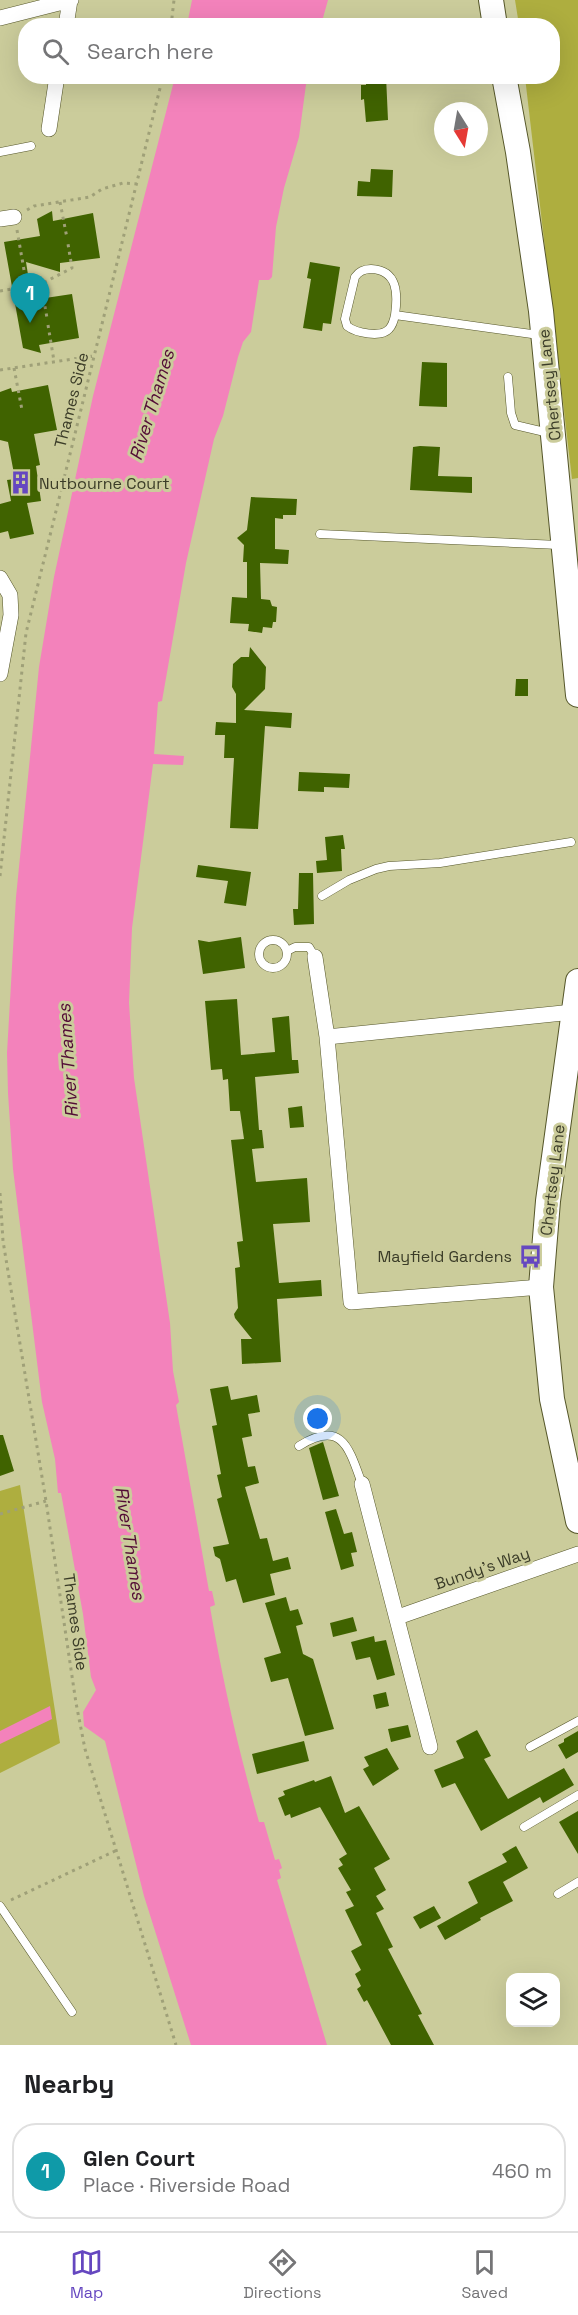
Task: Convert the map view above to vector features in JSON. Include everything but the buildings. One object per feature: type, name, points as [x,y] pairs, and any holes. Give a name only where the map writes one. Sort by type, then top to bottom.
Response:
[{"type":"main road","points":[[491,0],[494,18]]},
{"type":"main road","name":"Chertsey Lane","points":[[505,84],[518,152],[544,336],[578,695]]},
{"type":"main road","name":"Chertsey Lane","points":[[578,981],[548,1201],[541,1287],[552,1399],[578,1521]]},
{"type":"street","points":[[0,18],[71,0],[68,18]]},
{"type":"street","points":[[49,129],[56,84]]},
{"type":"street","points":[[0,578],[10,595],[11,615],[0,674]]},
{"type":"street","points":[[315,957],[327,1037],[351,1302],[541,1287]]},
{"type":"street","points":[[327,1037],[573,1012]]},
{"type":"street","points":[[362,1484],[430,1747]]},
{"type":"street","name":"Bundy's Way","points":[[398,1617],[578,1554]]},
{"type":"lane","points":[[0,152],[31,146]]},
{"type":"lane","points":[[371,269],[384,271],[392,276],[397,293],[396,315],[391,327],[384,332],[362,332],[352,330],[347,326],[345,318],[357,273],[371,269]]},
{"type":"lane","points":[[396,315],[544,336]]},
{"type":"lane","points":[[508,377],[515,425],[537,432],[553,433]]},
{"type":"lane","points":[[320,534],[564,545]]},
{"type":"lane","points":[[322,896],[349,880],[389,866],[440,863],[571,842]]},
{"type":"lane","points":[[287,951],[304,945],[309,946],[315,957]]},
{"type":"lane","points":[[299,1446],[325,1435],[340,1438],[349,1449],[362,1484]]},
{"type":"lane","points":[[530,1748],[578,1721]]},
{"type":"lane","points":[[524,1827],[578,1795]]},
{"type":"lane","points":[[558,1894],[578,1881]]},
{"type":"lane","points":[[0,1906],[72,2012]]},
{"type":"path","points":[[172,18],[174,0]]},
{"type":"path","name":"Thames Side","points":[[0,876],[26,633],[161,84]]},
{"type":"path","points":[[27,287],[7,218],[34,206],[90,197],[102,189],[123,183],[137,184]]},
{"type":"path","points":[[60,202],[67,238]]},
{"type":"path","points":[[0,291],[41,285],[72,268],[68,244]]},
{"type":"path","points":[[41,285],[47,318]]},
{"type":"path","points":[[48,325],[54,361]]},
{"type":"path","points":[[0,370],[94,356]]},
{"type":"path","points":[[14,368],[22,410]]},
{"type":"path","name":"Thames Side","points":[[0,1193],[3,1241],[46,1501],[75,1703],[85,1749],[115,1851],[176,2045]]},
{"type":"path","points":[[0,1514],[46,1501]]},
{"type":"path","points":[[10,1901],[115,1851]]},
{"type":"shaded area","points":[[515,0],[578,0],[578,478],[572,479],[526,84],[560,84],[560,18],[518,18]]},
{"type":"shaded area","points":[[20,1485],[60,1743],[0,1773],[0,1491]]},
{"type":"water","points":[[192,0],[328,0],[323,18],[188,18]]},
{"type":"water","name":"River Thames","points":[[173,84],[306,84],[299,137],[284,188],[276,227],[272,277],[269,280],[259,280],[251,332],[243,342],[223,416],[214,439],[186,563],[162,701],[158,702],[154,754],[184,756],[183,765],[153,764],[132,928],[129,1003],[134,1078],[170,1323],[173,1371],[179,1402],[176,1405],[209,1591],[212,1591],[215,1605],[210,1607],[215,1635],[251,1795],[259,1822],[264,1822],[275,1860],[279,1859],[282,1868],[279,1870],[281,1878],[277,1880],[327,2045],[191,2045],[144,1896],[105,1741],[84,1726],[83,1712],[96,1690],[91,1677],[83,1614],[61,1493],[58,1493],[55,1459],[42,1402],[13,1169],[7,1053],[16,897],[39,667],[54,577],[93,396]]},
{"type":"water","points":[[50,1706],[52,1719],[0,1744],[0,1731]]},
{"type":"place","name":"Glen Court","points":[[30,323]]},
{"type":"place","name":"Nutbourne Court","points":[[21,483]]},
{"type":"place","name":"Mayfield Gardens","points":[[530,1256]]}]
